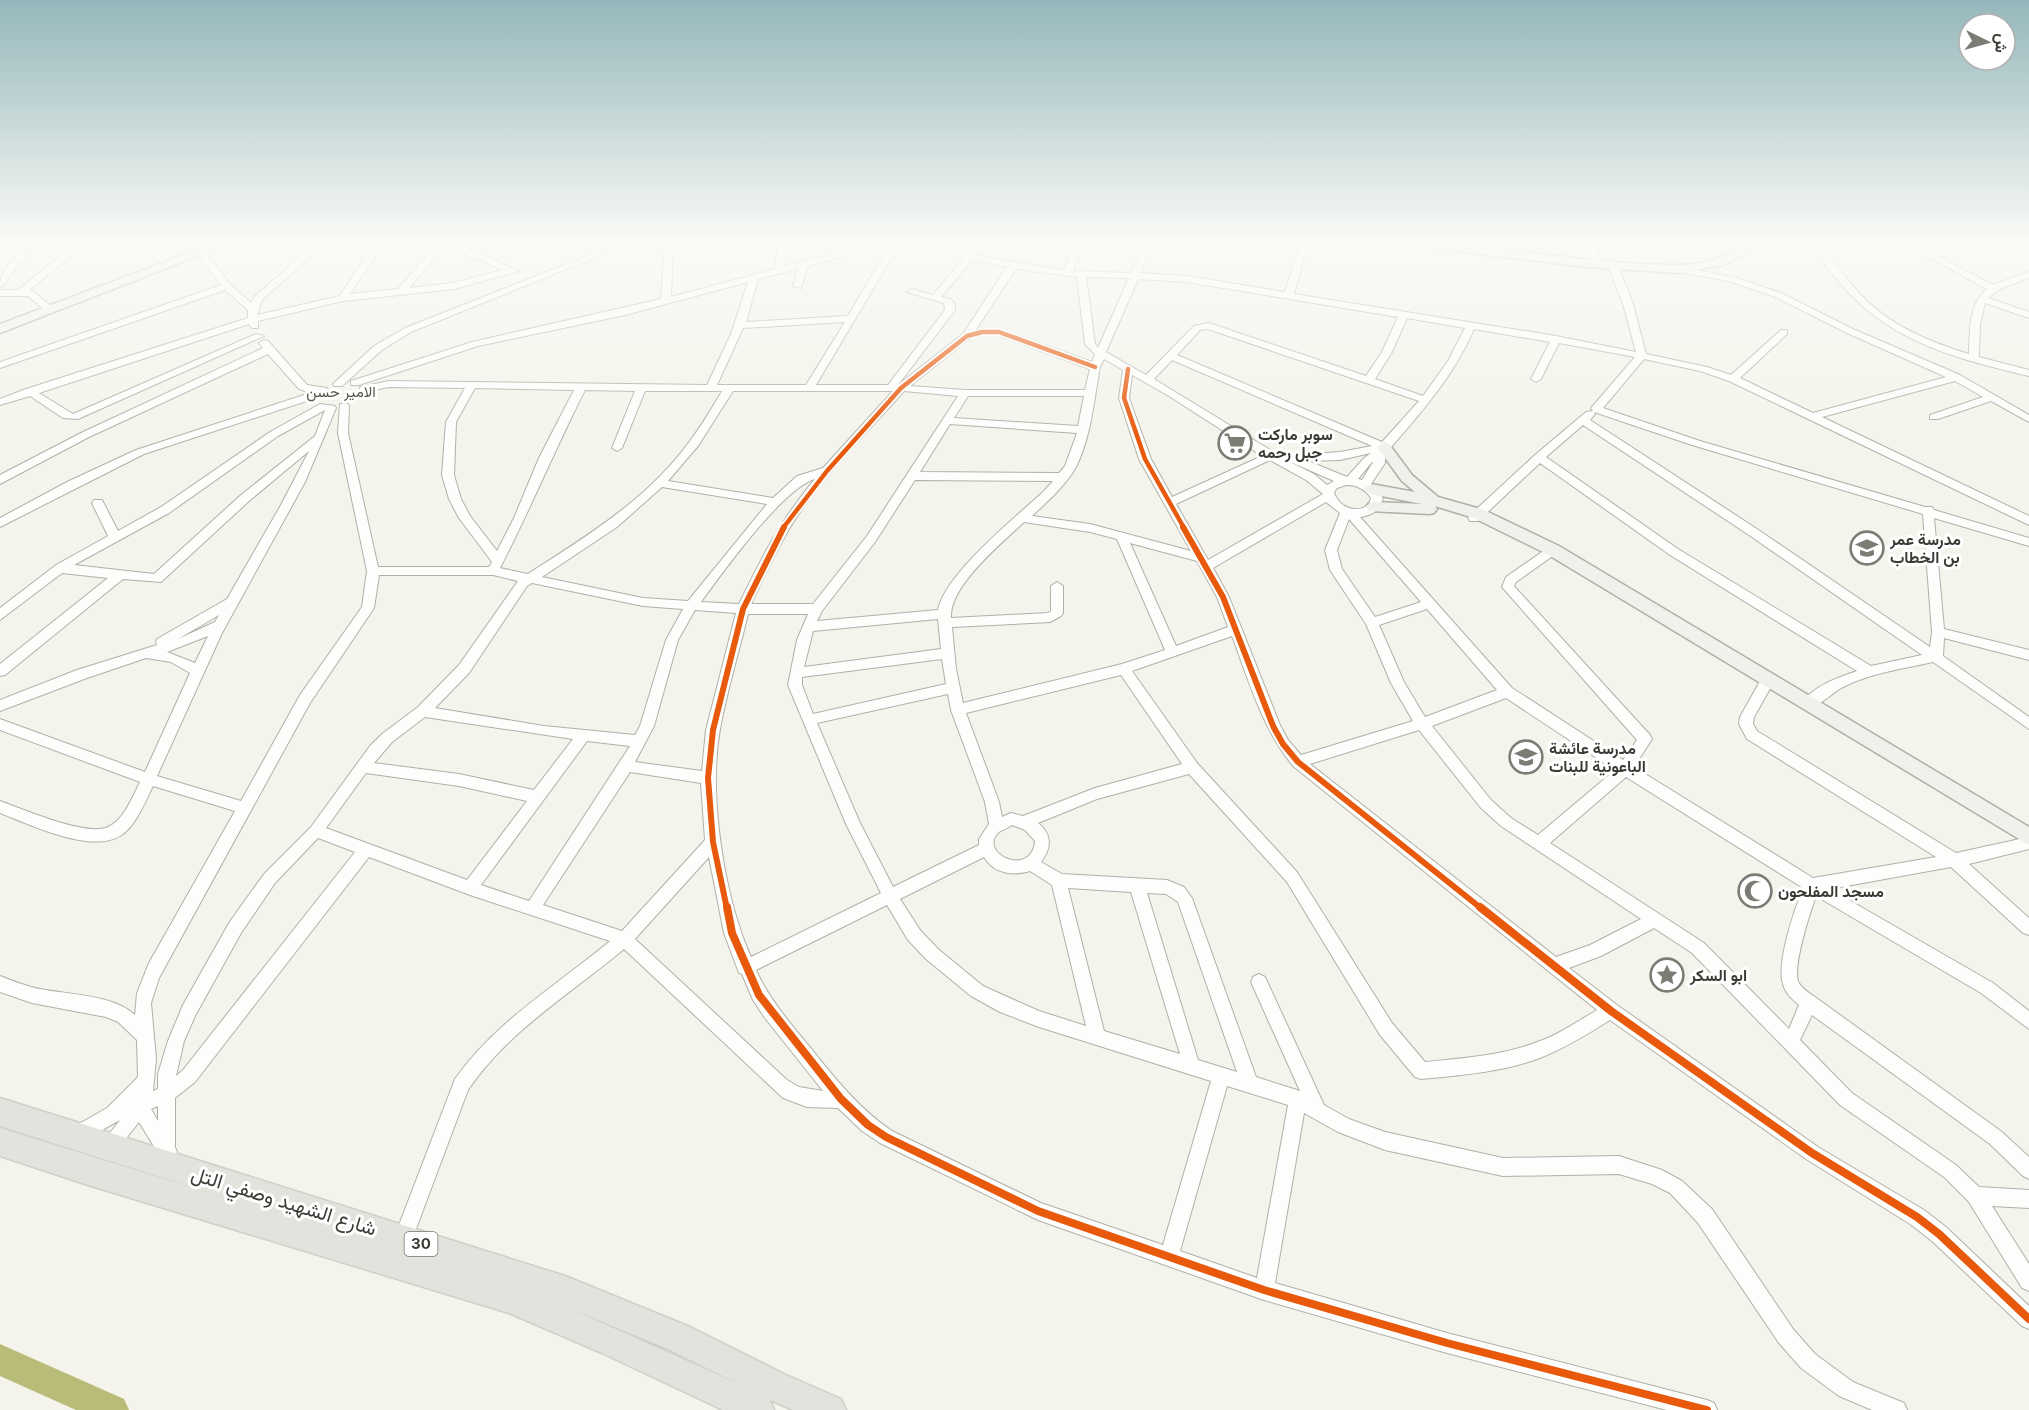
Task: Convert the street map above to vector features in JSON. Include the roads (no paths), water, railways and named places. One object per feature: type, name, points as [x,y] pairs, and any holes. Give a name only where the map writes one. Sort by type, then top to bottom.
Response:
[{"type":"main road","name":"شارع الشهيد وصفي التل","points":[[0,1112],[565,1291],[679,1338],[775,1386],[830,1410]]},
{"type":"main road","name":"شارع الشهيد وصفي التل","points":[[0,1142],[88,1171],[510,1298],[613,1342],[758,1410]]},
{"type":"street","points":[[46,306],[50,310]]},
{"type":"street","points":[[0,329],[60,306]]},
{"type":"street","points":[[0,365],[168,306]]},
{"type":"street","points":[[88,1171],[110,1146],[139,1105],[146,1079],[147,1038],[143,1008],[149,982],[305,699],[368,608],[373,571],[343,429],[328,401],[303,387],[268,350],[252,315],[244,306]]},
{"type":"street","points":[[252,315],[254,306]]},
{"type":"street","points":[[0,402],[252,315],[302,306]]},
{"type":"street","points":[[0,807],[80,833],[106,835],[124,823],[148,779],[233,600],[282,514],[322,434],[328,401],[338,384],[364,359],[393,338],[470,306]]},
{"type":"street","points":[[359,386],[476,344],[651,306]]},
{"type":"street","points":[[710,389],[725,363],[746,306]]},
{"type":"street","points":[[810,388],[841,339],[858,306]]},
{"type":"street","points":[[896,388],[908,363],[950,310],[950,306]]},
{"type":"street","points":[[967,336],[985,306]]},
{"type":"street","points":[[1085,306],[1090,344],[1098,361]]},
{"type":"street","points":[[996,824],[992,802],[958,710],[953,688],[944,619],[946,602],[974,562],[1022,518],[1070,467],[1083,430],[1089,393],[1098,361],[1122,306]]},
{"type":"street","points":[[1354,306],[1556,339],[1715,372],[2029,521]]},
{"type":"street","points":[[1628,306],[1642,356]]},
{"type":"street","points":[[1798,306],[1956,377],[2029,419]]},
{"type":"street","points":[[1869,306],[1882,317],[1920,338],[2029,374]]},
{"type":"street","points":[[1974,357],[1975,322],[1981,306]]},
{"type":"street","points":[[2003,306],[2029,315]]},
{"type":"street","points":[[1369,380],[1387,352],[1404,314]]},
{"type":"street","points":[[741,325],[850,319]]},
{"type":"street","points":[[1022,518],[1065,523],[1121,536],[1203,562],[1302,513],[1328,494],[1333,485],[1347,481],[1382,450],[1426,400],[1454,363],[1471,325]]},
{"type":"street","points":[[1147,380],[1197,328],[1209,326],[1426,400]]},
{"type":"street","points":[[1707,1410],[1458,1346],[1264,1290],[1038,1211],[886,1137],[868,1125],[841,1099],[759,995],[746,968],[732,933],[712,842],[708,778],[713,730],[742,609],[775,542],[794,513],[827,471],[896,388],[967,336],[982,332],[999,332],[1128,369],[1270,456],[1310,477],[1376,540],[1507,692],[1625,769],[1812,885],[1987,988],[2029,1021]]},
{"type":"street","points":[[1733,379],[1784,332]]},
{"type":"street","points":[[30,391],[67,416],[74,417],[260,336]]},
{"type":"street","points":[[1536,378],[1556,339]]},
{"type":"street","points":[[0,480],[85,435],[268,350]]},
{"type":"street","points":[[1170,356],[1382,450],[1407,478],[1440,502]]},
{"type":"street","points":[[1477,516],[1539,457],[1584,421],[1642,356]]},
{"type":"street","points":[[1128,369],[1124,393],[1125,403],[1145,459],[1223,597],[1273,726],[1283,744],[1298,762],[1611,1011],[1812,1154],[1917,1217],[1962,1254],[2029,1319]]},
{"type":"street","points":[[1811,417],[1956,377]]},
{"type":"street","points":[[338,384],[710,389],[896,388],[964,393],[1089,393]]},
{"type":"street","points":[[0,523],[140,452],[201,431],[281,408],[328,401],[357,400],[359,386]]},
{"type":"street","points":[[471,387],[451,422],[448,475],[455,499],[495,565]]},
{"type":"street","points":[[495,565],[520,518],[545,458],[580,387]]},
{"type":"street","points":[[617,448],[641,388]]},
{"type":"street","points":[[166,1149],[166,1094],[169,1063],[181,1028],[235,928],[270,878],[316,831],[375,750],[423,711],[464,669],[516,590],[529,577],[613,525],[660,483],[694,444],[729,389]]},
{"type":"street","points":[[964,393],[871,539],[816,609],[808,627],[796,673],[797,692],[853,824],[891,898],[914,935],[932,954],[977,991],[1006,1006],[1039,1019],[1191,1064],[1298,1099],[1317,1108],[1344,1126],[1369,1137],[1503,1167],[1619,1165],[1656,1176],[1676,1187],[1705,1216],[1786,1335],[1808,1361],[1846,1389],[1897,1410]]},
{"type":"street","points":[[1934,417],[1993,397]]},
{"type":"street","points":[[0,615],[60,568],[165,510],[274,434],[328,401]]},
{"type":"street","points":[[1596,409],[1696,443],[1928,510],[2029,542]]},
{"type":"street","points":[[947,421],[1083,430]]},
{"type":"street","points":[[1584,421],[1936,657],[2029,724]]},
{"type":"street","points":[[60,568],[154,580],[159,578],[245,498],[322,434],[343,429]]},
{"type":"street","points":[[1250,443],[1347,481],[1440,502],[1506,528],[1553,550],[1769,678],[2029,837]]},
{"type":"street","points":[[1290,458],[1340,456],[1382,450]]},
{"type":"street","points":[[1368,487],[1382,450]]},
{"type":"street","points":[[1169,503],[1270,456]]},
{"type":"street","points":[[1539,457],[1674,552],[1868,671]]},
{"type":"street","points":[[533,908],[626,766],[647,726],[672,640],[691,606],[775,502],[801,479],[827,471]]},
{"type":"street","points":[[911,476],[1062,477]]},
{"type":"street","points":[[660,483],[775,502]]},
{"type":"street","points":[[1368,487],[1377,498],[1371,509],[1376,540]]},
{"type":"street","points":[[98,503],[115,538]]},
{"type":"street","points":[[1302,513],[1371,509],[1438,510],[1477,516]]},
{"type":"street","points":[[1928,510],[1938,632],[1936,657]]},
{"type":"street","points":[[1345,511],[1333,542],[1331,555],[1343,582],[1372,623],[1398,684],[1422,724],[1486,804],[1506,822],[1682,936],[1715,963],[1846,1099],[1950,1171],[1975,1196],[2029,1281]]},
{"type":"street","points":[[1121,536],[1173,653]]},
{"type":"street","points":[[1539,844],[1625,769],[1643,744],[1644,736],[1587,677],[1507,584],[1553,550]]},
{"type":"street","points":[[373,571],[495,565],[529,577],[615,597],[691,606],[816,609]]},
{"type":"street","points":[[0,670],[120,575]]},
{"type":"street","points":[[808,627],[944,619],[1050,616],[1057,613],[1057,586]]},
{"type":"street","points":[[143,655],[233,600]]},
{"type":"street","points":[[1372,623],[1429,604]]},
{"type":"street","points":[[0,706],[82,674],[183,642],[221,625]]},
{"type":"street","points":[[958,710],[1124,669],[1235,630]]},
{"type":"street","points":[[1938,632],[2029,655]]},
{"type":"street","points":[[796,673],[948,653]]},
{"type":"street","points":[[143,655],[175,658],[188,664],[197,672]]},
{"type":"street","points":[[1809,703],[1835,685],[1868,671],[1936,657]]},
{"type":"street","points":[[1124,669],[1192,767],[1292,877],[1386,1029],[1421,1071],[1497,1061],[1528,1054],[1552,1045],[1611,1011]]},
{"type":"street","points":[[1769,678],[1747,717],[1748,730],[1752,735],[1953,859],[2029,928]]},
{"type":"street","points":[[808,720],[953,688]]},
{"type":"street","points":[[1298,762],[1422,724],[1507,692]]},
{"type":"street","points":[[423,711],[583,736],[639,741]]},
{"type":"street","points":[[0,724],[148,779],[245,808]]},
{"type":"street","points":[[470,888],[583,736]]},
{"type":"street","points":[[364,766],[459,780],[538,796]]},
{"type":"street","points":[[626,766],[708,778]]},
{"type":"street","points":[[1026,821],[1095,794],[1192,767]]},
{"type":"street","points":[[1011,819],[1026,821],[1037,829],[1042,841],[1040,853],[1031,863],[1018,868],[1004,867],[992,860],[986,849],[987,835],[996,824],[1011,819]]},
{"type":"street","points":[[316,831],[470,888],[624,939],[789,1094],[812,1099],[841,1099]]},
{"type":"street","points":[[403,1238],[460,1085],[471,1067],[494,1044],[624,939],[712,842]]},
{"type":"street","points":[[1812,885],[1988,854],[2029,843]]},
{"type":"street","points":[[746,968],[986,849]]},
{"type":"street","points":[[139,1105],[166,1094],[189,1076],[366,850]]},
{"type":"street","points":[[1031,863],[1059,881],[1174,889],[1184,898],[1249,1082]]},
{"type":"street","points":[[1059,881],[1097,1035]]},
{"type":"street","points":[[1137,885],[1191,1064]]},
{"type":"street","points":[[1812,885],[1801,915],[1790,979],[1796,991],[1809,1003],[1996,1138],[2029,1170]]},
{"type":"street","points":[[1553,966],[1594,951],[1656,919]]},
{"type":"street","points":[[1259,982],[1317,1108]]},
{"type":"street","points":[[0,984],[32,995],[107,1009],[124,1016],[147,1038]]},
{"type":"street","points":[[1791,1042],[1809,1003]]},
{"type":"street","points":[[1169,1256],[1222,1074]]},
{"type":"street","points":[[75,1135],[116,1112],[146,1079]]},
{"type":"street","points":[[1264,1290],[1298,1099]]},
{"type":"street","points":[[139,1105],[166,1149],[186,1171]]},
{"type":"street","points":[[1975,1196],[2029,1199]]},
{"type":"waterway","points":[[0,1360],[113,1410]]},
{"type":"place","name":"سوبر ماركت جبل رحمه","points":[[1235,443]]},
{"type":"place","name":"مدرسة عمر بن الخطاب","points":[[1867,548]]},
{"type":"place","name":"مدرسة عائشة الباعونية للبنات","points":[[1526,757]]},
{"type":"place","name":"مسجد المفلحون","points":[[1755,891]]},
{"type":"place","name":"ابو السكر","points":[[1667,975]]},
{"type":"district","name":"الامير حسن","points":[[341,392]]}]
